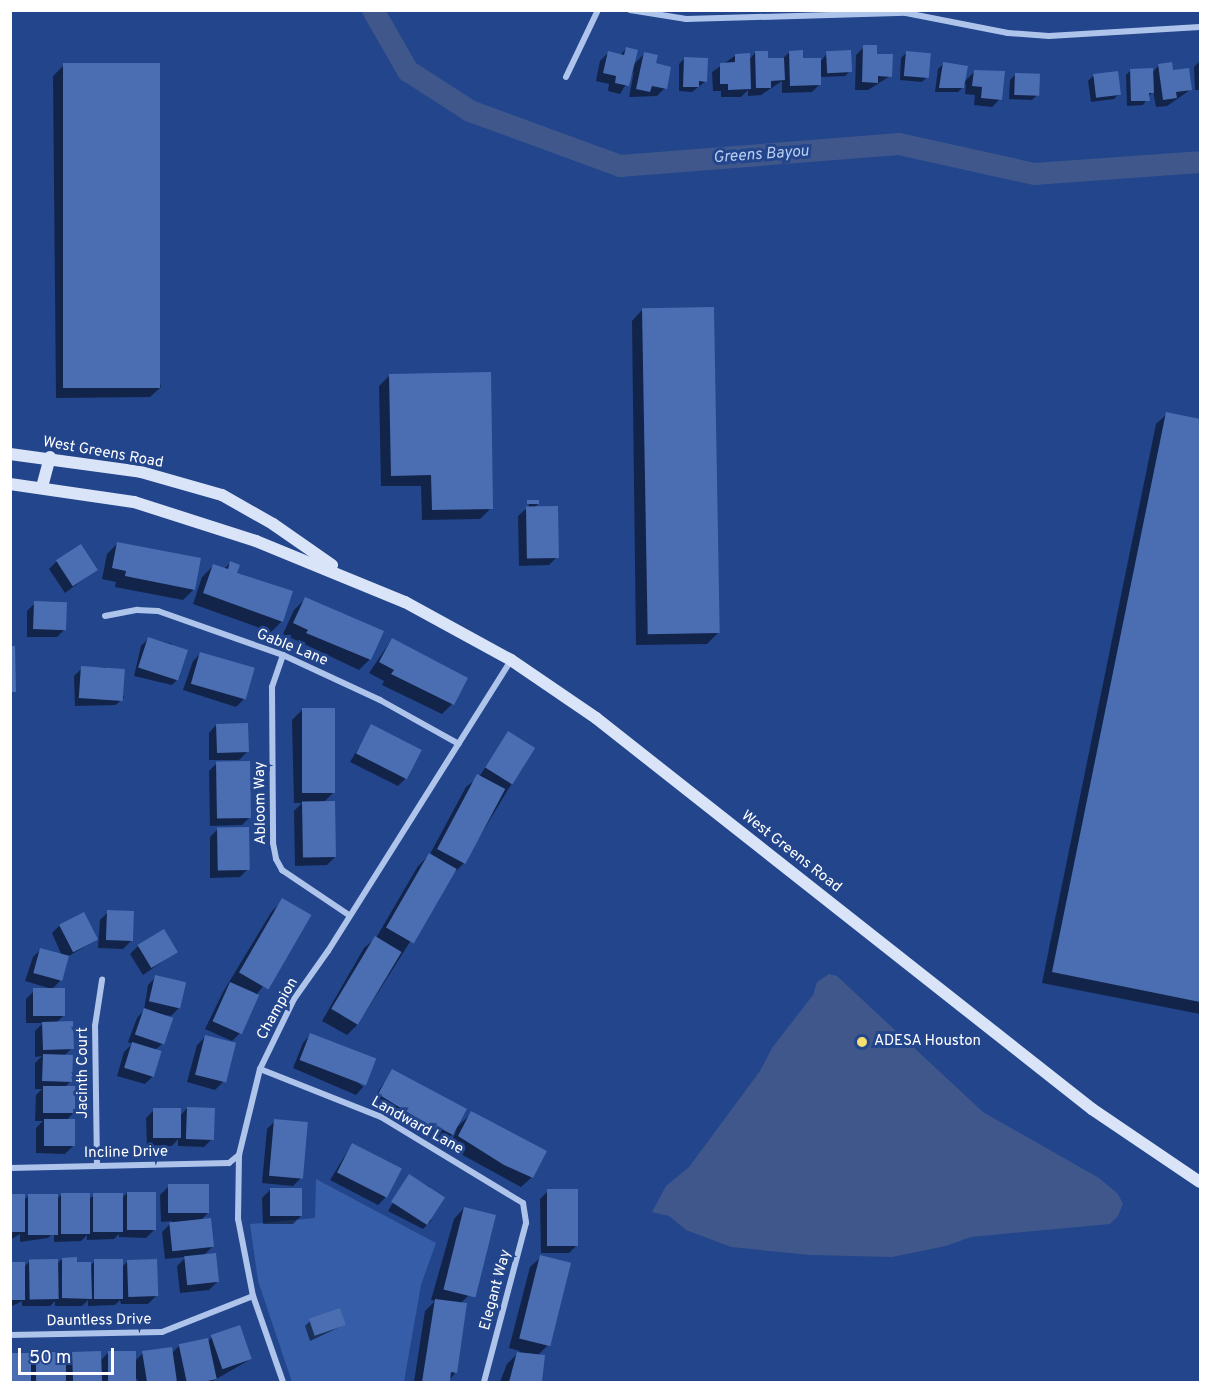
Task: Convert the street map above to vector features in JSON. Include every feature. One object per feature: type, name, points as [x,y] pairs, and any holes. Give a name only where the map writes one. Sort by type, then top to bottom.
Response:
[{"type":"main road","name":"West Greens Road","points":[[10,454],[50,457],[141,472],[222,495],[273,524],[345,574],[511,660],[596,718],[1092,1109],[1200,1182]]},
{"type":"main road","points":[[42,487],[50,457]]},
{"type":"main road","name":"West Greens Road","points":[[10,484],[42,487],[163,511],[345,574]]},
{"type":"street","points":[[566,77],[598,10]]},
{"type":"street","points":[[630,10],[686,19],[906,13],[1008,33],[1049,36],[1200,27]]},
{"type":"street","name":"Gable Lane","points":[[105,616],[137,610],[158,612],[283,655],[380,700],[459,744]]},
{"type":"street","name":"Abloom Way","points":[[283,655],[272,687],[273,843],[276,859],[282,870],[349,915]]},
{"type":"street","name":"Champion","points":[[283,1383],[253,1296],[238,1219],[239,1155],[260,1069],[294,999],[511,660]]},
{"type":"street","name":"Jacinth Court","points":[[97,1166],[95,1026],[102,980]]},
{"type":"street","name":"Landward Lane","points":[[260,1069],[381,1117],[523,1203]]},
{"type":"street","name":"Incline Drive","points":[[10,1168],[229,1163],[239,1155]]},
{"type":"street","name":"Elegant Way","points":[[484,1383],[526,1223],[523,1203]]},
{"type":"street","name":"Dauntless Drive","points":[[10,1335],[162,1332],[253,1296]]},
{"type":"shaded area","points":[[829,974],[837,976],[983,1112],[1099,1178],[1118,1194],[1123,1204],[1118,1216],[1110,1224],[971,1237],[946,1246],[892,1257],[810,1255],[731,1247],[686,1230],[669,1216],[652,1212],[666,1186],[689,1167],[760,1071],[772,1048],[813,995],[817,982]]},
{"type":"shaded area","points":[[316,1179],[436,1243],[421,1285],[404,1382],[292,1382],[258,1281],[250,1224],[315,1218]]},
{"type":"building","points":[[863,45],[877,45],[877,54],[893,54],[892,77],[878,76],[878,83],[862,82]]},
{"type":"building","points":[[626,47],[638,50],[629,86],[615,83],[616,76],[603,73],[608,51],[624,55]]},
{"type":"building","points":[[803,50],[803,58],[821,58],[821,85],[790,86],[789,51]]},
{"type":"building","points":[[851,50],[852,72],[827,73],[826,51]]},
{"type":"building","points":[[755,51],[768,51],[768,58],[784,58],[785,80],[771,81],[771,88],[756,88]]},
{"type":"building","points":[[906,51],[931,53],[929,78],[904,76]]},
{"type":"building","points":[[644,52],[658,55],[656,63],[671,67],[667,89],[652,86],[650,92],[636,89]]},
{"type":"building","points":[[750,53],[751,89],[728,90],[728,84],[720,84],[720,63],[735,62],[735,54]]},
{"type":"building","points":[[684,57],[708,58],[707,82],[699,81],[699,87],[683,87]]},
{"type":"building","points":[[943,62],[968,66],[964,88],[939,88]]},
{"type":"building","points":[[1172,62],[1173,70],[1189,68],[1192,90],[1176,92],[1177,98],[1163,100],[1158,64]]},
{"type":"building","points":[[63,63],[160,63],[160,388],[63,388]]},
{"type":"building","points":[[1153,68],[1154,93],[1149,93],[1150,101],[1131,101],[1130,69]]},
{"type":"building","points":[[974,70],[1005,71],[1002,100],[981,98],[982,87],[972,86]]},
{"type":"building","points":[[1118,71],[1121,95],[1096,98],[1093,74]]},
{"type":"building","points":[[1015,73],[1040,74],[1039,96],[1014,95]]},
{"type":"building","points":[[714,307],[720,633],[648,634],[642,308]]},
{"type":"building","points":[[491,372],[493,509],[432,510],[431,475],[391,476],[389,374]]},
{"type":"building","points":[[1166,412],[1200,419],[1200,1002],[1052,972]]},
{"type":"building","points":[[527,500],[539,500],[539,504],[527,504]]},
{"type":"building","points":[[558,506],[559,558],[527,559],[526,507]]},
{"type":"building","points":[[117,542],[201,558],[195,590],[125,576],[126,571],[112,568]]},
{"type":"building","points":[[81,544],[98,570],[73,586],[56,560]]},
{"type":"building","points":[[230,561],[240,565],[237,573],[293,591],[283,622],[203,593],[213,564],[228,569]]},
{"type":"building","points":[[305,597],[384,631],[371,660],[306,633],[308,630],[293,623]]},
{"type":"building","points":[[34,601],[67,602],[66,630],[33,629]]},
{"type":"building","points":[[148,637],[188,650],[178,680],[138,667]]},
{"type":"building","points":[[392,638],[468,678],[454,705],[391,674],[394,670],[379,662]]},
{"type":"building","points":[[10,646],[15,646],[16,692],[10,692]]},
{"type":"building","points":[[200,652],[255,668],[246,699],[191,684]]},
{"type":"building","points":[[81,666],[125,669],[123,701],[79,698]]},
{"type":"building","points":[[302,708],[335,708],[335,793],[302,793]]},
{"type":"building","points":[[248,723],[249,752],[217,753],[216,724]]},
{"type":"building","points":[[371,724],[422,750],[407,779],[356,753]]},
{"type":"building","points":[[508,731],[535,748],[512,784],[485,767]]},
{"type":"building","points":[[250,761],[251,818],[217,819],[216,762]]},
{"type":"building","points":[[477,774],[505,789],[465,864],[437,849]]},
{"type":"building","points":[[335,801],[336,857],[303,858],[302,802]]},
{"type":"building","points":[[249,827],[250,870],[218,871],[217,828]]},
{"type":"building","points":[[429,853],[457,869],[414,943],[386,927]]},
{"type":"building","points":[[282,898],[311,915],[268,989],[239,972]]},
{"type":"building","points":[[107,910],[134,911],[133,941],[106,940]]},
{"type":"building","points":[[84,912],[98,940],[73,952],[59,925]]},
{"type":"building","points":[[164,929],[178,952],[151,968],[137,945]]},
{"type":"building","points":[[375,936],[402,952],[358,1025],[331,1009]]},
{"type":"building","points":[[40,948],[69,956],[62,981],[33,973]]},
{"type":"building","points":[[155,975],[186,982],[180,1009],[149,1001]]},
{"type":"building","points":[[230,982],[259,995],[242,1034],[213,1021]]},
{"type":"building","points":[[33,988],[65,988],[65,1016],[33,1016]]},
{"type":"building","points":[[144,1008],[173,1018],[164,1045],[135,1034]]},
{"type":"building","points":[[73,1021],[74,1049],[43,1050],[42,1022]]},
{"type":"building","points":[[310,1033],[376,1058],[366,1086],[300,1060]]},
{"type":"building","points":[[205,1035],[236,1043],[226,1083],[195,1075]]},
{"type":"building","points":[[132,1042],[162,1051],[154,1077],[124,1068]]},
{"type":"building","points":[[43,1054],[73,1055],[72,1082],[42,1081]]},
{"type":"building","points":[[392,1069],[467,1109],[453,1135],[440,1128],[438,1131],[378,1094]]},
{"type":"building","points":[[43,1086],[75,1086],[75,1113],[43,1113]]},
{"type":"building","points":[[187,1107],[215,1108],[214,1140],[186,1139]]},
{"type":"building","points":[[153,1108],[181,1108],[181,1138],[153,1138]]},
{"type":"building","points":[[471,1111],[547,1151],[533,1178],[504,1165],[458,1136]]},
{"type":"building","points":[[44,1119],[75,1119],[75,1146],[44,1146]]},
{"type":"building","points":[[274,1119],[308,1122],[303,1179],[269,1176]]},
{"type":"building","points":[[352,1143],[402,1168],[387,1198],[337,1172]]},
{"type":"building","points":[[409,1174],[445,1197],[427,1225],[391,1202]]},
{"type":"building","points":[[168,1184],[209,1184],[209,1213],[168,1213]]},
{"type":"building","points":[[270,1188],[302,1188],[302,1216],[270,1216]]},
{"type":"building","points":[[547,1189],[578,1189],[578,1246],[547,1246]]},
{"type":"building","points":[[127,1192],[156,1192],[156,1230],[127,1230]]},
{"type":"building","points":[[61,1193],[90,1193],[90,1234],[61,1234]]},
{"type":"building","points":[[93,1193],[123,1193],[123,1232],[93,1232]]},
{"type":"building","points":[[10,1194],[25,1194],[25,1232],[10,1232]]},
{"type":"building","points":[[28,1194],[58,1194],[58,1235],[28,1235]]},
{"type":"building","points":[[464,1207],[496,1215],[475,1297],[443,1289]]},
{"type":"building","points":[[211,1218],[214,1247],[172,1251],[169,1222]]},
{"type":"building","points":[[216,1253],[219,1282],[187,1285],[184,1256]]},
{"type":"building","points":[[540,1255],[571,1263],[550,1346],[519,1338]]},
{"type":"building","points":[[77,1257],[77,1262],[91,1262],[92,1299],[62,1298],[62,1258]]},
{"type":"building","points":[[58,1259],[59,1299],[30,1300],[29,1260]]},
{"type":"building","points":[[94,1259],[123,1259],[123,1299],[94,1299]]},
{"type":"building","points":[[157,1259],[158,1296],[128,1297],[127,1260]]},
{"type":"building","points":[[10,1262],[25,1262],[25,1300],[10,1300]]},
{"type":"building","points":[[435,1299],[467,1303],[457,1373],[451,1372],[450,1382],[422,1382]]},
{"type":"building","points":[[340,1308],[346,1325],[315,1336],[309,1319]]},
{"type":"building","points":[[240,1325],[252,1359],[222,1369],[211,1335]]},
{"type":"building","points":[[208,1338],[217,1379],[187,1382],[179,1344]]},
{"type":"building","points":[[172,1347],[177,1382],[147,1382],[142,1351]]},
{"type":"building","points":[[101,1351],[102,1382],[73,1382],[72,1352]]},
{"type":"building","points":[[108,1351],[136,1351],[136,1382],[108,1382]]},
{"type":"building","points":[[36,1352],[66,1352],[66,1382],[36,1382]]},
{"type":"building","points":[[517,1352],[545,1355],[542,1382],[509,1382]]},
{"type":"building","points":[[10,1353],[31,1353],[31,1382],[10,1382]]},
{"type":"waterway","name":"Greens Bayou","points":[[373,10],[408,71],[470,111],[620,166],[899,144],[1034,174],[1200,162]]},
{"type":"place","name":"ADESA Houston","points":[[862,1042]]}]
